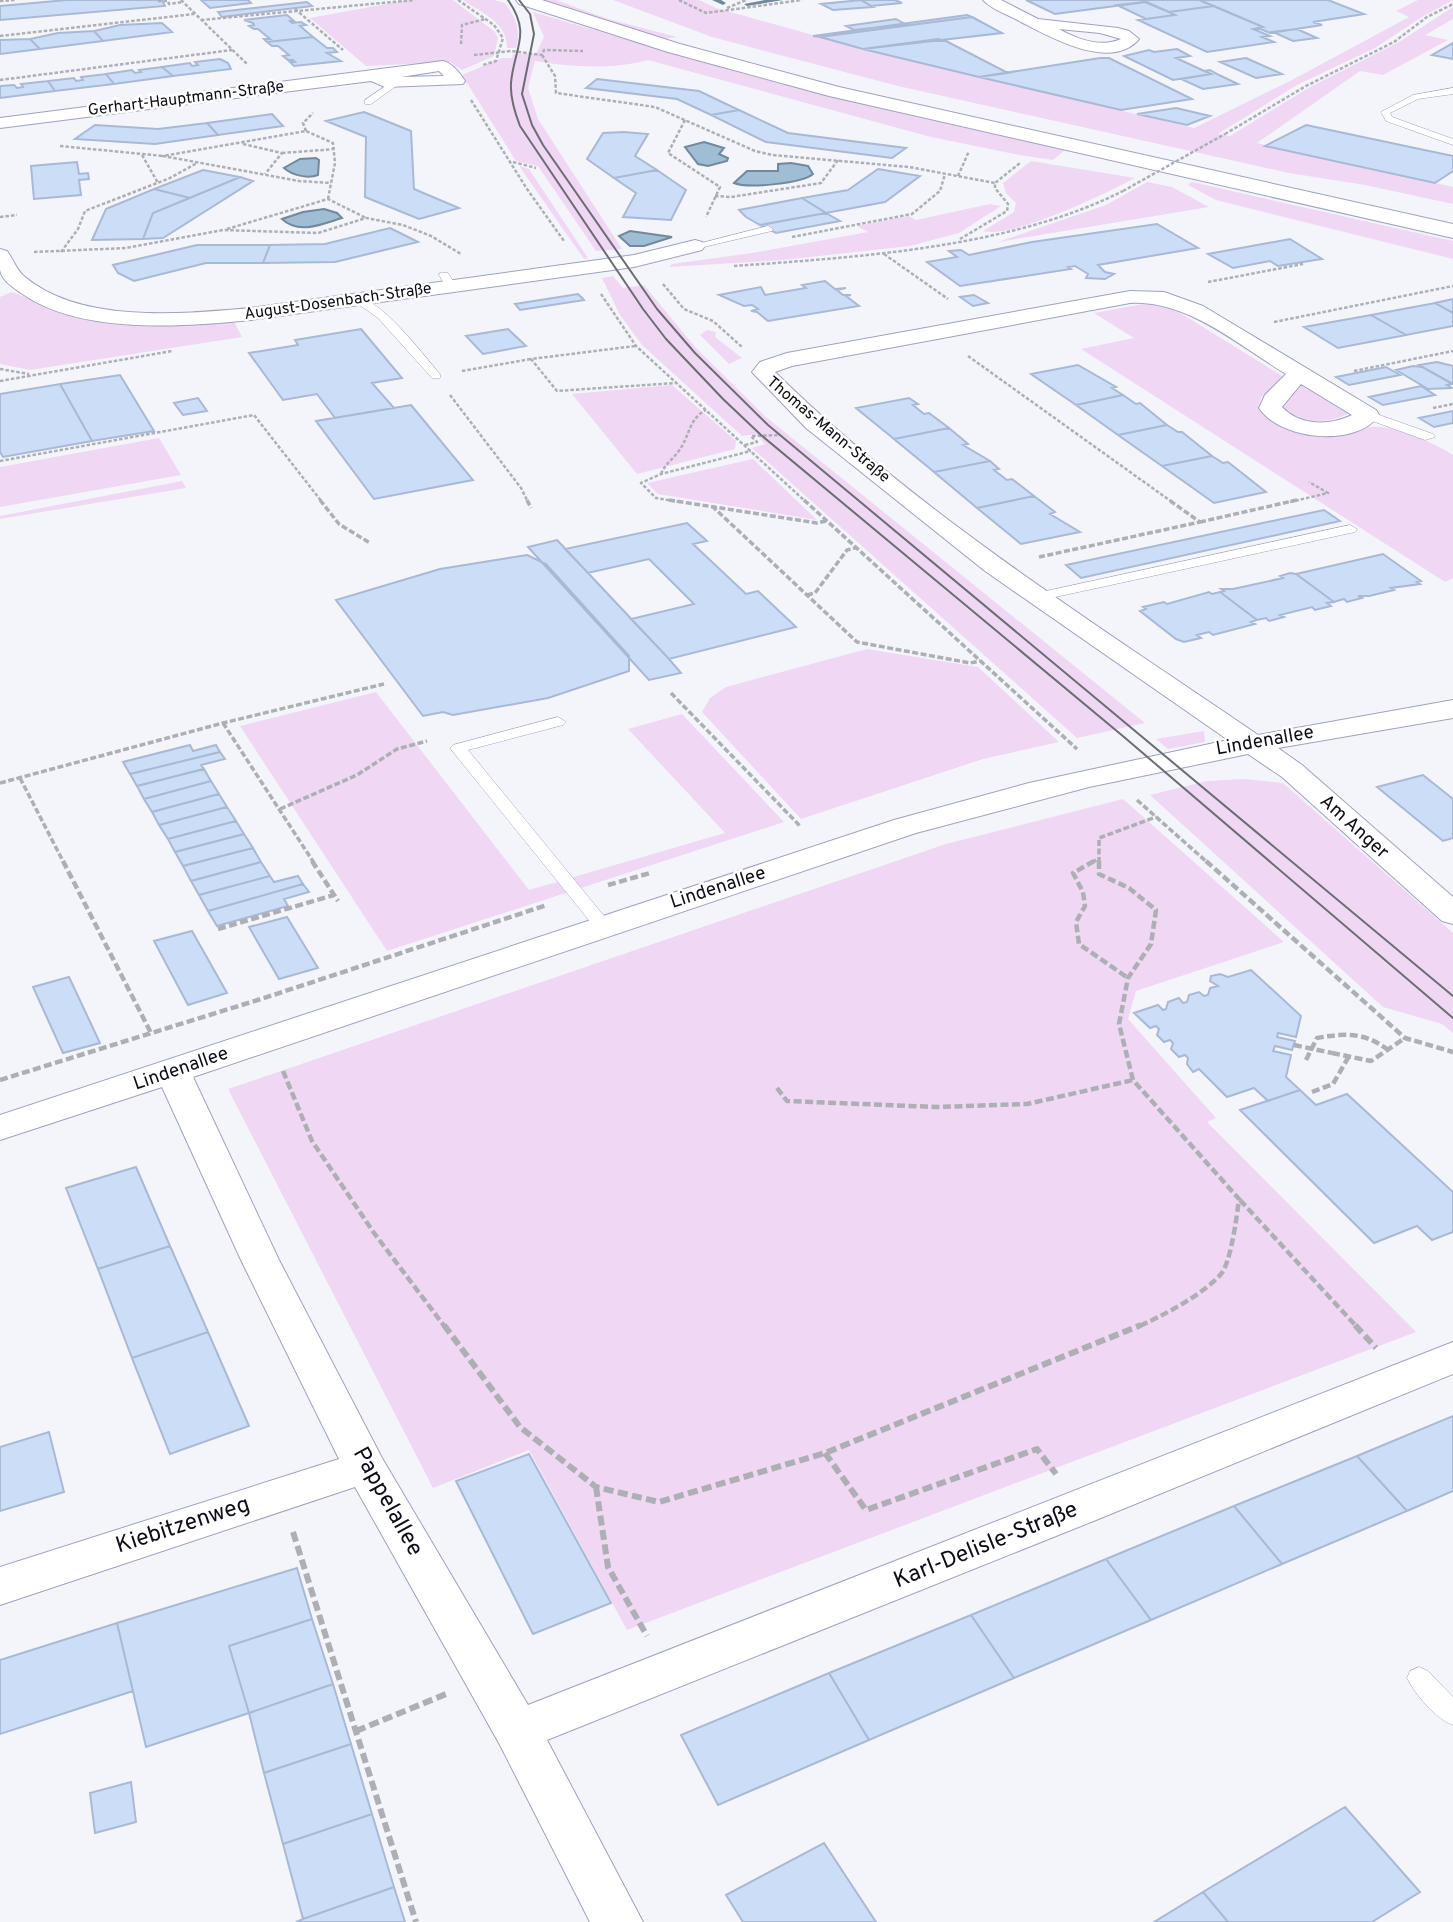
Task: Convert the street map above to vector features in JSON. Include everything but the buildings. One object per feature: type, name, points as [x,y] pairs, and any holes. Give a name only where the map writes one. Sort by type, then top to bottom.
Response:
[{"type":"highway","points":[[525,0],[674,48],[836,92],[1453,231]]},
{"type":"highway","points":[[594,4],[703,40],[863,83],[1453,215]]},
{"type":"street","points":[[990,0],[1037,23],[1080,44],[1121,45],[1131,39],[1123,33],[1037,23]]},
{"type":"street","name":"Gerhart-Hauptmann-Straße","points":[[0,123],[443,66],[455,77]]},
{"type":"street","name":"Gerhart-Hauptmann-Straße","points":[[373,76],[385,82],[455,77]]},
{"type":"street","name":"August-Dosenbach-Straße","points":[[0,255],[3,264],[22,287],[37,297],[109,315],[168,318],[223,317],[358,299],[447,281],[489,282],[634,261],[695,246]]},
{"type":"street","name":"Thomas-Mann-Straße","points":[[1252,743],[994,566],[814,422],[762,373],[768,367],[787,360],[1130,297],[1158,297],[1180,302],[1232,330],[1368,415]]},
{"type":"street","points":[[1305,376],[1273,400],[1270,408],[1275,415],[1292,424],[1328,428],[1349,425],[1368,415]]},
{"type":"street","name":"Lindenallee","points":[[0,1128],[173,1072],[602,925],[968,808],[1106,774],[1252,743],[1453,709]]},
{"type":"street","name":"Am Anger","points":[[1252,743],[1292,771],[1453,914]]},
{"type":"street","name":"Pappelallee","points":[[173,1072],[260,1260],[365,1466],[517,1730],[617,1922]]},
{"type":"street","name":"Karl-Delisle-Straße","points":[[517,1730],[1081,1508],[1453,1357]]},
{"type":"street","name":"Kiebitzenweg","points":[[0,1586],[365,1466]]},
{"type":"lane","points":[[368,102],[396,82]]},
{"type":"lane","points":[[1453,91],[1416,97],[1385,112],[1389,119],[1453,142]]},
{"type":"lane","points":[[1440,93],[1453,102]]},
{"type":"lane","points":[[695,246],[768,229]]},
{"type":"lane","points":[[358,299],[382,316],[436,376]]},
{"type":"lane","points":[[1368,415],[1429,437]]},
{"type":"lane","points":[[1037,597],[1350,530]]},
{"type":"lane","points":[[558,722],[458,748],[602,925]]},
{"type":"lane","points":[[1419,1678],[1453,1714]]},
{"type":"path","points":[[0,1],[16,0]]},
{"type":"path","points":[[201,20],[295,9],[414,0]]},
{"type":"path","points":[[458,0],[486,19],[503,38],[496,61],[455,77],[527,189],[636,346],[1106,774],[1405,1038],[1453,1052]]},
{"type":"path","points":[[679,0],[706,13],[802,0]]},
{"type":"path","points":[[729,10],[738,0]]},
{"type":"path","points":[[714,12],[746,0]]},
{"type":"path","points":[[1446,0],[1443,5],[1447,6]]},
{"type":"path","points":[[158,1],[168,1],[169,4],[182,1],[274,89]]},
{"type":"path","points":[[726,267],[883,253],[1011,232],[1101,203],[1306,86],[1394,42],[1427,17],[1453,4]]},
{"type":"path","points":[[295,9],[373,76]]},
{"type":"path","points":[[0,36],[194,14]]},
{"type":"path","points":[[460,43],[462,25],[486,19]]},
{"type":"path","points":[[0,80],[232,50]]},
{"type":"path","points":[[542,55],[544,50]]},
{"type":"path","points":[[499,52],[520,51],[542,55],[555,76],[556,93],[655,107],[755,151],[909,167],[995,183],[1027,158]]},
{"type":"path","points":[[685,120],[668,153],[720,187],[695,246]]},
{"type":"path","points":[[163,156],[306,131],[333,143],[336,149],[328,199]]},
{"type":"path","points":[[239,143],[282,153],[336,149]]},
{"type":"path","points":[[58,146],[163,156],[299,181],[331,183]]},
{"type":"path","points":[[958,176],[971,147]]},
{"type":"path","points":[[265,174],[282,153]]},
{"type":"path","points":[[141,154],[158,183]]},
{"type":"path","points":[[715,196],[731,197],[821,183],[838,160]]},
{"type":"path","points":[[512,162],[536,169]]},
{"type":"path","points":[[60,252],[78,229],[85,211],[158,183],[198,163]]},
{"type":"path","points":[[746,234],[782,239],[912,214],[940,191],[945,174]]},
{"type":"path","points":[[955,241],[1007,211],[1008,204],[995,188],[995,183]]},
{"type":"path","points":[[30,253],[137,247],[223,230],[328,199],[366,218],[403,225],[431,236],[465,256],[489,282]]},
{"type":"path","points":[[0,217],[17,215]]},
{"type":"path","points":[[223,230],[318,233],[366,218]]},
{"type":"path","points":[[883,253],[983,324]]},
{"type":"path","points":[[634,261],[647,267],[684,309],[713,321],[768,367]]},
{"type":"path","points":[[1158,297],[1169,289],[1303,264]]},
{"type":"path","points":[[1232,330],[1453,286]]},
{"type":"path","points":[[934,333],[1200,522]]},
{"type":"path","points":[[531,508],[521,488],[436,376],[531,359],[636,346]]},
{"type":"path","points":[[1305,376],[1453,351]]},
{"type":"path","points":[[531,359],[556,391],[676,383]]},
{"type":"path","points":[[0,369],[33,375],[0,381]]},
{"type":"path","points":[[661,474],[663,465],[680,450],[686,432],[698,413],[706,410]]},
{"type":"path","points":[[0,461],[254,415],[339,524],[370,543]]},
{"type":"path","points":[[745,444],[757,442],[751,436],[782,435]]},
{"type":"path","points":[[751,451],[661,474],[641,483],[656,498],[817,523],[826,521]]},
{"type":"path","points":[[994,566],[1328,493],[1309,482]]},
{"type":"path","points":[[712,506],[857,642],[970,663],[981,661]]},
{"type":"path","points":[[807,595],[814,593],[846,550],[856,548]]},
{"type":"path","points":[[0,783],[223,723],[384,684]]},
{"type":"path","points":[[671,692],[826,852]]},
{"type":"path","points":[[223,723],[338,901]]},
{"type":"path","points":[[280,808],[357,775],[397,749],[428,741]]},
{"type":"path","points":[[20,778],[173,1072]]},
{"type":"path","points":[[1156,817],[1099,838],[1099,874],[1129,888],[1156,911],[1151,944],[1128,978],[1119,1024],[1133,1080],[1373,1345]]},
{"type":"path","points":[[1099,859],[1073,873],[1083,892],[1085,906],[1076,922],[1079,944],[1102,964],[1128,978]]},
{"type":"path","points":[[218,929],[334,895]]},
{"type":"path","points":[[1306,1060],[1317,1038],[1356,1032],[1377,1040],[1388,1050]]},
{"type":"path","points":[[1294,1045],[1371,1061],[1405,1038]]},
{"type":"path","points":[[265,1040],[284,1072],[312,1141],[374,1233],[520,1427],[596,1487],[659,1502],[825,1453],[1167,1315],[1222,1273],[1234,1232],[1239,1199]]},
{"type":"path","points":[[1312,1092],[1333,1084],[1349,1056]]},
{"type":"path","points":[[777,1088],[787,1101],[936,1107],[1027,1104],[1133,1080]]},
{"type":"path","points":[[825,1453],[866,1510],[1037,1449],[1081,1508]]},
{"type":"path","points":[[596,1487],[608,1567],[638,1619]]},
{"type":"path","points":[[281,1494],[415,1922]]},
{"type":"path","points":[[356,1731],[487,1677]]},
{"type":"shaded area","points":[[409,0],[453,0],[495,32],[498,38],[494,56],[462,70],[450,62],[366,66],[310,18]]},
{"type":"shaded area","points":[[463,0],[494,0],[505,3],[516,24],[516,48],[507,48],[499,25]]},
{"type":"shaded area","points":[[540,0],[556,0],[608,19],[677,37],[664,39]]},
{"type":"shaded area","points":[[613,0],[699,0],[716,8],[863,49],[1194,128],[1292,80],[1409,17],[1396,11],[1418,0],[1453,0],[1375,48],[1297,85],[1218,134],[1230,136],[1310,87],[1399,42],[1453,7],[1453,19],[1425,35],[1448,40],[1383,75],[1360,71],[1257,143],[1453,187],[1453,204],[1365,185],[1289,173],[898,86],[712,37]]},
{"type":"shaded area","points":[[533,12],[752,76],[916,117],[1065,150],[1053,160],[931,137],[648,60],[592,66],[535,61],[528,88],[538,119],[622,249],[596,251],[538,166],[516,161],[462,75],[502,58],[512,58],[513,54],[536,54],[544,37]]},
{"type":"shaded area","points":[[1031,161],[1135,178],[1036,222],[997,232],[983,231],[1014,212],[1016,203],[1006,193],[1003,183]]},
{"type":"shaded area","points":[[519,166],[529,169],[588,258],[584,259]]},
{"type":"shaded area","points":[[1147,182],[1172,187],[1209,207],[998,242],[1106,205]]},
{"type":"shaded area","points":[[1192,182],[1453,241],[1453,259],[1216,200],[1188,185]]},
{"type":"shaded area","points":[[990,204],[1001,206],[959,233],[910,246],[783,260],[669,267],[672,264],[868,232],[857,226],[909,216],[916,220]]},
{"type":"shaded area","points":[[613,276],[623,288],[644,285],[696,348],[766,417],[1145,723],[1077,738],[752,448],[765,444],[756,434],[742,436],[642,345],[620,315],[602,278]]},
{"type":"shaded area","points":[[11,292],[69,313],[233,320],[242,337],[30,370],[0,364],[0,297]]},
{"type":"shaded area","points":[[1143,304],[1174,309],[1282,376],[1261,398],[1258,406],[1263,415],[1278,424],[1361,429],[1383,427],[1421,438],[1453,455],[1453,578],[1445,582],[1081,349],[1134,338],[1094,313]]},
{"type":"shaded area","points":[[707,330],[716,332],[715,337],[742,358],[729,364],[700,335]]},
{"type":"shaded area","points":[[1303,384],[1349,410],[1348,414],[1331,420],[1314,421],[1291,413],[1284,407]]},
{"type":"shaded area","points":[[672,385],[736,441],[735,449],[637,474],[572,394]]},
{"type":"shaded area","points":[[159,438],[181,475],[0,507],[0,467]]},
{"type":"shaded area","points":[[753,459],[817,520],[658,494],[647,483]]},
{"type":"shaded area","points":[[182,481],[186,488],[0,519],[0,516]]},
{"type":"shaded area","points":[[867,649],[978,667],[1059,742],[983,759],[801,819],[702,712],[710,698],[726,687]]},
{"type":"shaded area","points":[[376,692],[529,890],[725,833],[628,729],[682,714],[784,822],[387,951],[240,726]]},
{"type":"shaded area","points":[[1204,731],[1205,742],[1168,749],[1156,739]]},
{"type":"shaded area","points":[[1245,779],[1283,783],[1453,933],[1453,1033],[1442,1024],[1383,1007],[1150,795],[1207,781]]},
{"type":"shaded area","points":[[1123,799],[1284,942],[1136,991],[1128,1019],[1216,1118],[1207,1122],[1416,1332],[627,1630],[529,1450],[433,1488],[228,1089],[946,844]]},
{"type":"water","points":[[704,142],[724,148],[719,154],[728,158],[727,161],[708,166],[698,164],[685,147]]},
{"type":"water","points":[[300,159],[319,160],[318,175],[300,176],[284,168]]},
{"type":"water","points":[[778,164],[808,166],[813,174],[775,184],[734,183],[747,171],[778,171]]},
{"type":"water","points":[[324,209],[337,213],[342,218],[303,227],[289,224],[282,219],[303,212]]},
{"type":"water","points":[[630,231],[672,237],[644,246],[630,246],[619,236]]},
{"type":"waterway","points":[[715,0],[723,3]]},
{"type":"waterway","points":[[747,4],[780,0]]},
{"type":"tram line","points":[[508,0],[519,22],[520,32],[511,89],[520,126],[666,339],[761,435],[1124,737],[1453,1018]]},
{"type":"tram line","points":[[519,0],[530,14],[534,34],[522,94],[532,125],[543,145],[657,309],[695,353],[768,425],[1453,996]]}]
